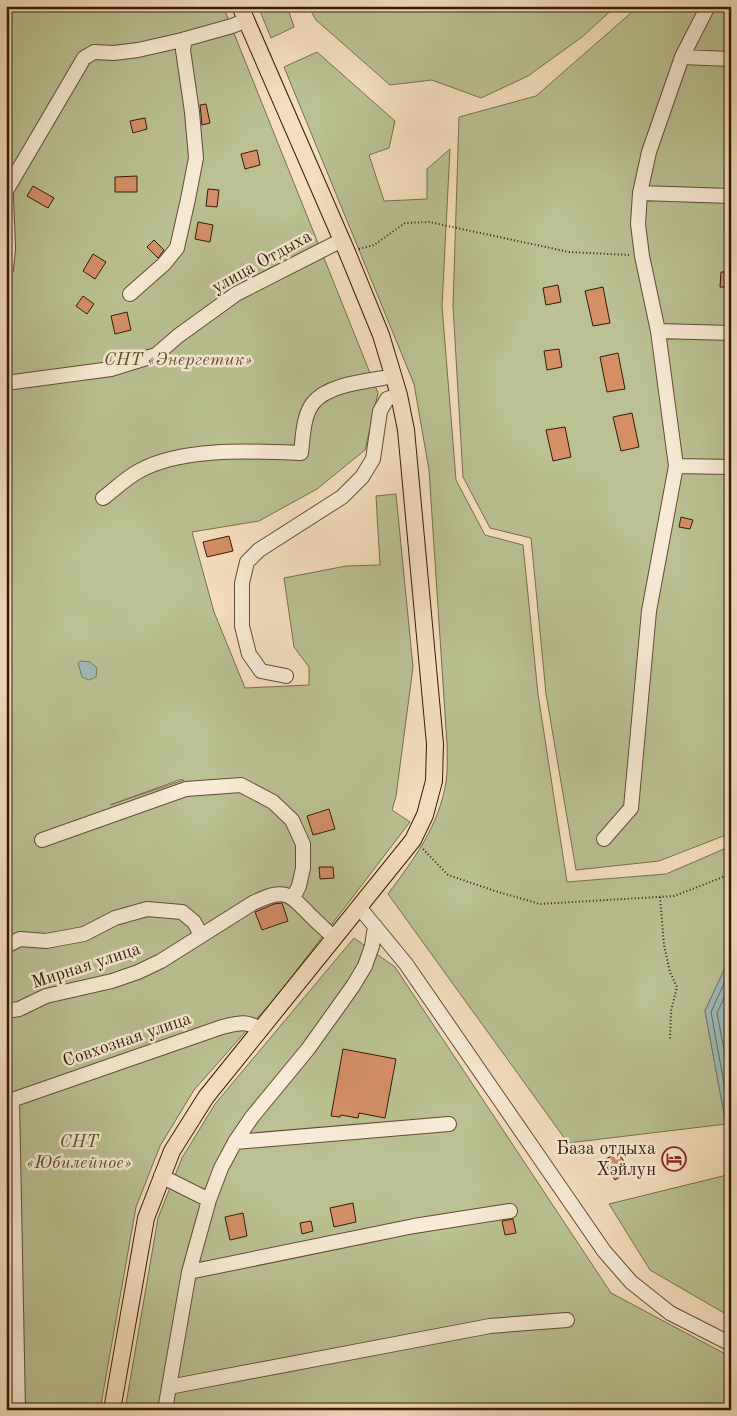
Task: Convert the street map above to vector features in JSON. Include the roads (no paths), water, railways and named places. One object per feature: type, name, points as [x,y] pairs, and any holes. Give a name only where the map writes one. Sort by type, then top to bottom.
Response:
[{"type":"main road","points":[[112,1410],[146,1218],[172,1151],[206,1097],[413,840],[425,814],[434,781],[435,744],[406,430],[400,395],[381,334],[244,13]]},
{"type":"street","points":[[604,839],[631,808],[649,611],[676,466],[658,332],[642,256],[638,224],[640,193],[649,152],[682,57],[708,6]]},
{"type":"street","points":[[6,191],[84,58],[94,52],[114,53],[138,50],[232,26],[244,13]]},
{"type":"street","points":[[130,294],[164,264],[177,248],[188,199],[196,158],[192,112],[183,50],[185,39]]},
{"type":"street","points":[[682,57],[731,58]]},
{"type":"street","points":[[640,193],[731,196]]},
{"type":"street","points":[[6,196],[8,249],[6,269]]},
{"type":"street","name":"улица Отдыха","points":[[6,383],[111,369],[156,355],[236,294],[345,246]]},
{"type":"street","points":[[658,332],[731,333]]},
{"type":"street","points":[[102,498],[140,471],[173,457],[241,451],[301,453],[306,422],[312,404],[323,394],[340,387],[394,376]]},
{"type":"street","points":[[286,676],[261,671],[249,654],[242,626],[242,583],[247,562],[259,550],[342,498],[362,477],[373,459],[380,411],[386,399],[400,395]]},
{"type":"street","points":[[676,466],[731,467]]},
{"type":"street","points":[[42,840],[186,788],[241,785],[273,802],[292,820],[303,844],[303,868],[299,886],[293,898],[334,937]]},
{"type":"street","name":"Мирная улица","points":[[6,1012],[19,1009],[46,996],[112,981],[138,972],[160,961],[267,896],[281,894],[293,898]]},
{"type":"street","points":[[359,907],[406,964],[604,1251],[630,1282],[670,1314],[731,1344]]},
{"type":"street","points":[[6,946],[20,939],[46,941],[84,934],[115,918],[147,909],[182,912],[194,922],[201,935]]},
{"type":"street","points":[[165,1410],[189,1272],[221,1168],[235,1142],[252,1117],[338,1009],[353,986],[365,966],[372,946],[375,926]]},
{"type":"street","name":"Совхозная улица","points":[[9,1101],[222,1027],[237,1023],[249,1023],[260,1029]]},
{"type":"street","points":[[9,1101],[18,1410]]},
{"type":"street","points":[[235,1142],[449,1124]]},
{"type":"street","points":[[161,1176],[210,1200]]},
{"type":"street","points":[[189,1272],[414,1226],[510,1211]]},
{"type":"street","points":[[169,1387],[490,1326],[567,1320]]},
{"type":"water","points":[[81,661],[90,662],[97,668],[96,677],[89,680],[82,677],[78,663]]},
{"type":"water","points":[[731,955],[731,1140],[726,1124],[705,1011]]},
{"type":"place","name":"База отдыха Хэйлун","points":[[674,1159]]},
{"type":"park label","name":"СНТ «Энергетик»","points":[[178,360]]},
{"type":"park label","name":"СНТ «Юбилейное»","points":[[79,1152]]}]
